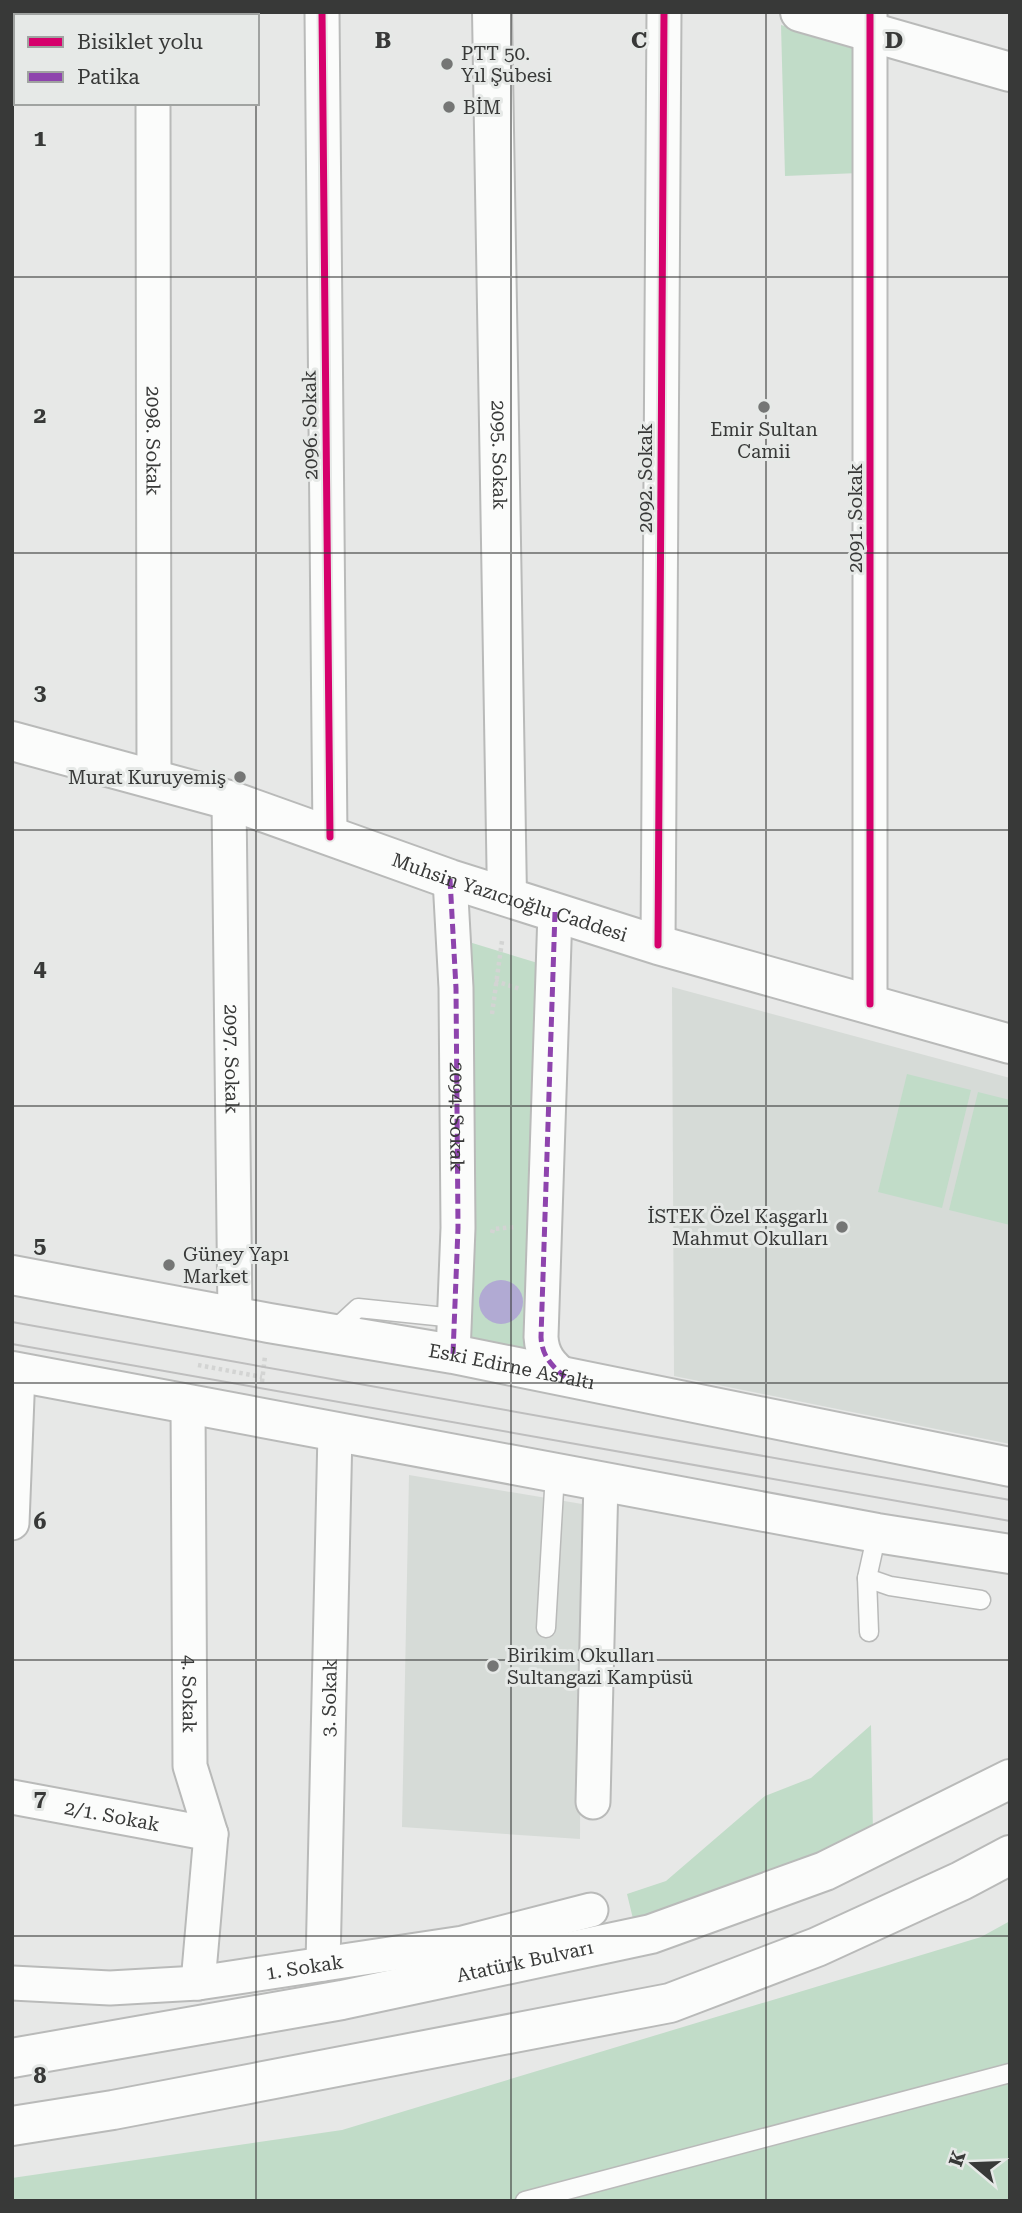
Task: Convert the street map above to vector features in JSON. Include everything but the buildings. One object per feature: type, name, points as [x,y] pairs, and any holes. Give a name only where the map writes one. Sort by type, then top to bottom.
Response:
[{"type":"main road","name":"2095. Sokak","points":[[492,12],[508,896]]},
{"type":"main road","points":[[800,12],[871,22],[1010,72]]},
{"type":"main road","name":"Muhsin Yazıcıoğlu Caddesi","points":[[12,741],[229,800],[450,878],[658,945],[1010,1044]]},
{"type":"main road","name":"Eski Edirne Asfaltı","points":[[13,1275],[331,1333],[454,1336],[565,1377],[1010,1467]]},
{"type":"main road","points":[[15,1371],[877,1533],[1010,1554]]},
{"type":"main road","name":"Atatürk Bulvarı","points":[[12,2058],[342,2000],[651,1934],[825,1871],[1010,1779]]},
{"type":"main road","points":[[12,2126],[140,2105],[670,2003],[817,1947],[961,1881],[1010,1855]]},
{"type":"main road","points":[[12,2034],[104,2042]]},
{"type":"street","name":"2096. Sokak","points":[[322,12],[330,837]]},
{"type":"street","name":"2092. Sokak","points":[[658,945],[664,12]]},
{"type":"street","name":"2091. Sokak","points":[[870,1004],[871,22]]},
{"type":"street","name":"2098. Sokak","points":[[153,105],[154,780]]},
{"type":"street","name":"2097. Sokak","points":[[229,800],[252,1320]]},
{"type":"street","name":"2094. Sokak","points":[[450,878],[456,988],[458,1228],[454,1336]]},
{"type":"street","points":[[555,912],[542,1351],[550,1364],[565,1377]]},
{"type":"street","points":[[12,1251],[13,1275]]},
{"type":"street","points":[[12,1523],[15,1371]]},
{"type":"street","name":"4. Sokak","points":[[188,1404],[190,1766],[211,1835],[198,1983]]},
{"type":"street","name":"3. Sokak","points":[[323,1964],[335,1432]]},
{"type":"street","points":[[593,1802],[601,1481]]},
{"type":"street","name":"2/1. Sokak","points":[[12,1797],[211,1835]]},
{"type":"street","name":"1. Sokak","points":[[12,1983],[110,1988],[198,1983],[463,1943],[591,1910]]},
{"type":"lane","points":[[331,1333],[358,1308],[422,1315],[454,1336]]},
{"type":"lane","points":[[422,1315],[454,1336]]},
{"type":"lane","points":[[546,1628],[555,1473]]},
{"type":"lane","points":[[869,1632],[867,1578],[877,1533]]},
{"type":"lane","points":[[867,1578],[890,1586],[981,1600]]},
{"type":"lane","points":[[526,2201],[1010,2073]]},
{"type":"path","points":[[495,981],[502,941]]},
{"type":"path","points":[[456,988],[495,981],[552,1000]]},
{"type":"path","points":[[492,1241],[493,1229],[546,1225]]},
{"type":"path","points":[[252,1320],[262,1377],[258,1417]]},
{"type":"path","points":[[198,1366],[262,1377]]},
{"type":"shaded area","name":"İSTEK Özel Kaşgarlı Mahmut Okulları","points":[[672,987],[1010,1078],[1010,1444],[674,1376]]},
{"type":"shaded area","points":[[501,1280],[510,1281],[517,1286],[522,1293],[522,1311],[517,1318],[510,1323],[501,1324],[492,1323],[485,1318],[480,1311],[479,1302],[480,1293],[485,1286],[492,1281]]},
{"type":"shaded area","name":"Birikim Okulları Sultangazi Kampüsü","points":[[409,1475],[582,1504],[580,1839],[402,1827]]},
{"type":"green space","points":[[781,25],[851,45],[855,50],[859,173],[785,176]]},
{"type":"green space","points":[[469,942],[541,964],[530,1352],[467,1341]]},
{"type":"green space","points":[[907,1074],[971,1090],[942,1208],[878,1192]]},
{"type":"green space","points":[[978,1092],[1010,1100],[1010,1225],[949,1210]]},
{"type":"green space","points":[[871,1725],[873,1833],[635,1927],[627,1894],[666,1881],[765,1796],[811,1778]]},
{"type":"green space","points":[[1010,1921],[1010,2201],[12,2201],[12,2178],[342,2130],[981,1937]]},
{"type":"tram line","points":[[12,1322],[1010,1500]]},
{"type":"tram line","points":[[12,1344],[1010,1521]]},
{"type":"marked path","points":[[450,879],[456,988],[458,1228],[453,1354]]},
{"type":"marked path","points":[[555,912],[541,1337],[548,1360],[565,1377]]},
{"type":"cycle path","points":[[322,12],[330,837]]},
{"type":"cycle path","points":[[658,945],[664,12]]},
{"type":"cycle path","points":[[870,12],[870,1004]]},
{"type":"place","name":"PTT 50. Yıl Şubesi","points":[[447,64]]},
{"type":"place","name":"BİM","points":[[449,107]]},
{"type":"place","name":"Emir Sultan Camii","points":[[764,407]]},
{"type":"place","name":"Murat Kuruyemiş","points":[[240,777]]},
{"type":"place","name":"İSTEK Özel Kaşgarlı Mahmut Okulları","points":[[842,1227]]},
{"type":"place","name":"Güney Yapı Market","points":[[169,1265]]},
{"type":"place","name":"Birikim Okulları Sultangazi Kampüsü","points":[[493,1666]]}]
